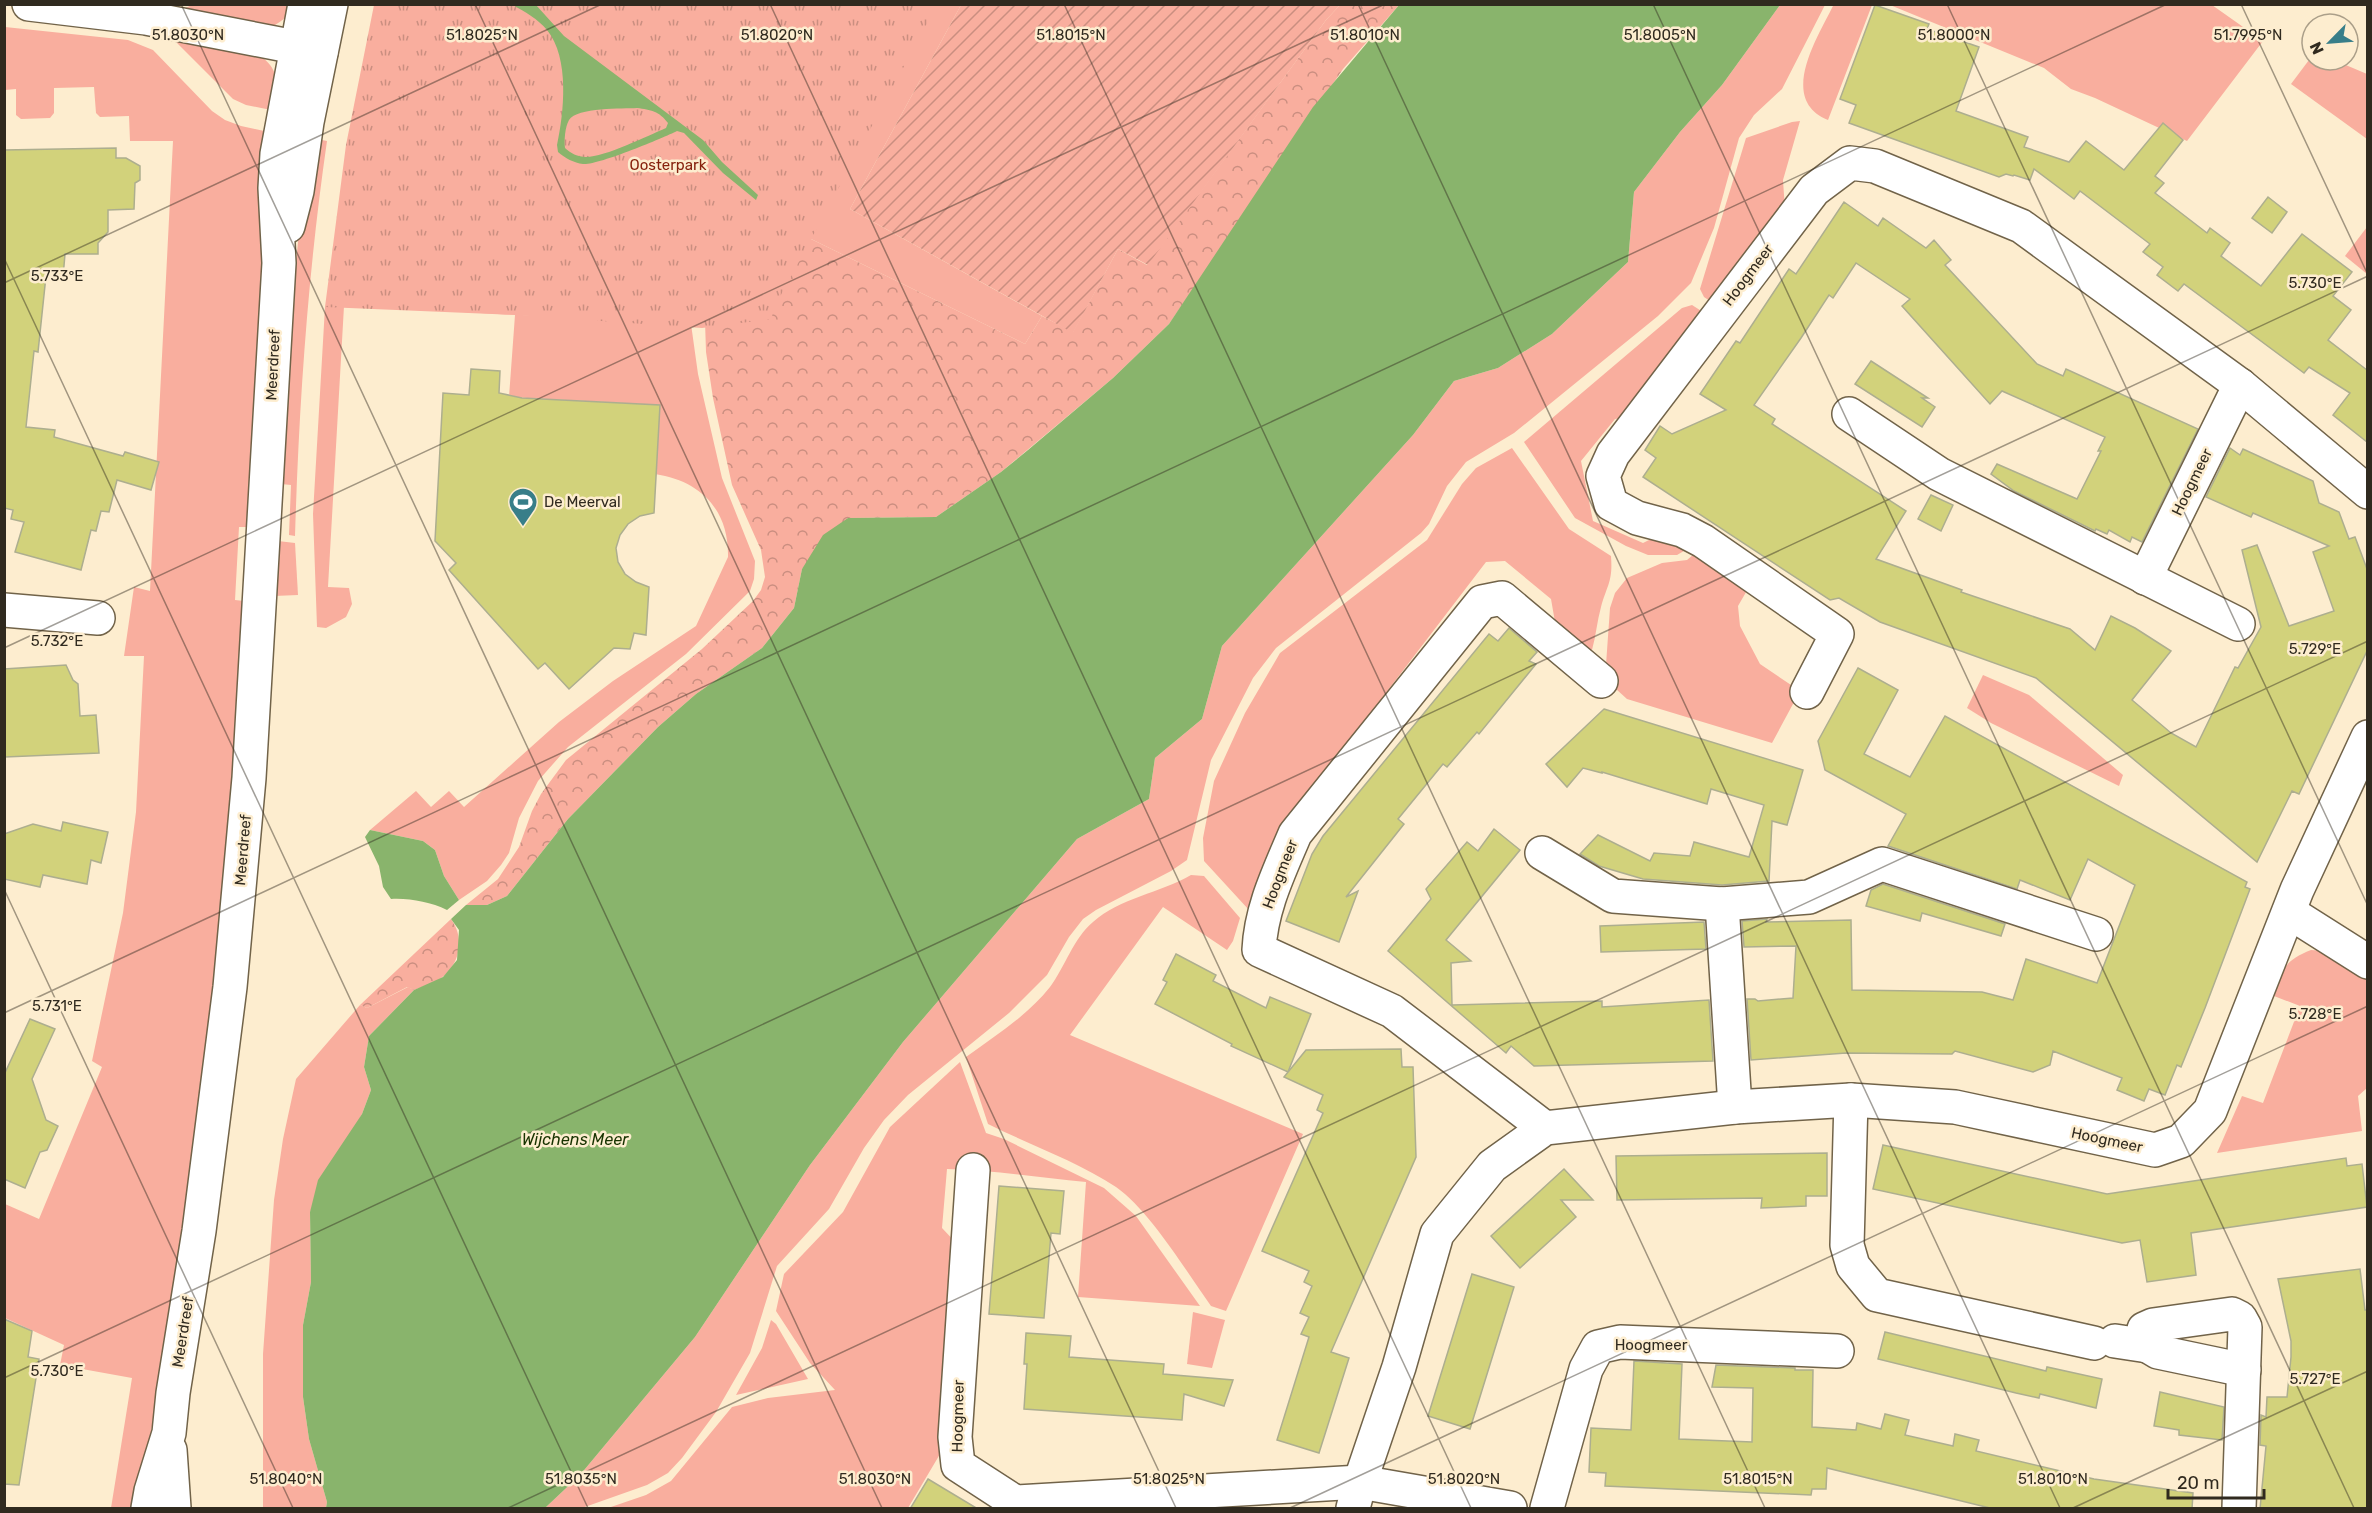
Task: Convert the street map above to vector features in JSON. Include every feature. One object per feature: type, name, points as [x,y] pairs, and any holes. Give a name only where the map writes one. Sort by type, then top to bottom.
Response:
[{"type":"street","points":[[29,4],[146,18],[309,50]]},
{"type":"street","name":"Meerdreef","points":[[305,4],[309,50]]},
{"type":"street","name":"Meerdreef","points":[[174,1509],[169,1433],[173,1393],[199,1231],[231,987],[249,778],[279,262],[275,188],[277,154],[309,50],[332,4]]},
{"type":"street","name":"Hoogmeer","points":[[1807,692],[1837,634],[1703,541],[1682,530],[1637,518],[1611,504],[1603,476],[1613,454],[1814,190],[1850,163],[1875,166],[2021,226],[2240,385],[2367,492]]},
{"type":"street","name":"Hoogmeer","points":[[2145,578],[2240,385]]},
{"type":"street","points":[[1849,414],[1939,474],[2238,624]]},
{"type":"street","name":"Hoogmeer","points":[[1545,1128],[1392,1011],[1259,950],[1260,925],[1295,834],[1482,602],[1503,598],[1601,681]]},
{"type":"street","points":[[4,610],[98,618]]},
{"type":"street","name":"Hoogmeer","points":[[1357,1495],[1399,1367],[1437,1234],[1492,1166],[1545,1128],[1735,1107],[1851,1100],[1955,1107],[2155,1150],[2181,1141],[2210,1111],[2297,890],[2367,737]]},
{"type":"street","points":[[1542,853],[1613,896],[1722,904],[1809,897],[1882,864],[2096,934]]},
{"type":"street","points":[[1722,904],[1735,1107]]},
{"type":"street","points":[[2289,912],[2367,962]]},
{"type":"street","points":[[1851,1100],[1847,1245],[1853,1266],[1877,1295],[2104,1342],[2148,1346],[2158,1352],[2244,1370]]},
{"type":"street","name":"Hoogmeer","points":[[973,1170],[955,1437],[958,1465],[1015,1502],[1357,1495],[1510,1509]]},
{"type":"street","points":[[2148,1346],[2144,1329],[2153,1325],[2232,1314],[2240,1318],[2245,1327],[2239,1509]]},
{"type":"street","name":"Hoogmeer","points":[[1548,1509],[1586,1369],[1598,1347],[1620,1342],[1837,1351]]},
{"type":"street","name":"Meerdreef","points":[[148,1509],[151,1491],[169,1433]]},
{"type":"green space","points":[[1834,4],[1872,5],[1828,120],[1813,110],[1805,98],[1803,83],[1812,50]]},
{"type":"green space","points":[[192,5],[296,5],[283,19],[266,29],[181,10]]},
{"type":"green space","name":"Oosterpark","points":[[374,5],[937,5],[776,304],[771,319],[702,328],[515,315],[325,307],[346,145]]},
{"type":"green space","points":[[935,5],[961,5],[850,209],[1042,316],[1025,344],[807,237]]},
{"type":"green space","points":[[961,5],[1340,5],[1326,20],[1148,265],[1118,249],[1073,333],[850,209]]},
{"type":"green space","points":[[1340,5],[1399,5],[1343,69],[1169,324],[1113,378],[1001,472],[936,517],[848,518],[802,569],[794,608],[762,648],[696,694],[658,727],[568,819],[507,896],[487,905],[466,905],[498,879],[519,847],[541,794],[566,760],[702,649],[753,601],[761,590],[765,577],[761,550],[732,485],[713,398],[706,352],[705,321],[807,237],[1025,344],[1042,316],[1073,332],[1118,249],[1147,265],[1326,20]]},
{"type":"green space","points":[[1780,5],[1825,5],[1782,89],[1754,115],[1739,138],[1714,228],[1691,283],[1658,316],[1514,433],[1466,462],[1447,486],[1429,524],[1421,533],[1276,648],[1253,678],[1211,760],[1187,860],[1083,919],[1069,937],[1047,975],[1009,1013],[908,1095],[884,1120],[864,1148],[829,1209],[777,1266],[750,1353],[716,1412],[668,1473],[647,1485],[582,1508],[545,1508],[580,1475],[695,1337],[810,1165],[903,1042],[1077,839],[1149,799],[1155,758],[1202,719],[1222,646],[1413,435],[1454,381],[1498,368],[1552,334],[1628,262],[1634,192],[1680,132],[1722,85]]},
{"type":"green space","points":[[1890,5],[2212,5],[2263,41],[2187,141],[2071,89],[2044,68]]},
{"type":"green space","points":[[5,27],[128,40],[153,50],[212,111],[225,120],[273,133],[249,527],[239,527],[235,600],[244,601],[223,902],[197,1141],[139,1508],[111,1508],[132,1378],[60,1365],[64,1345],[5,1318],[5,1204],[39,1219],[102,1067],[92,1061],[123,913],[136,812],[144,656],[124,656],[134,587],[150,591],[173,141],[130,141],[129,116],[100,117],[96,113],[94,87],[54,88],[54,113],[50,118],[21,119],[16,115],[16,89],[5,90]]},
{"type":"green space","points":[[174,40],[257,54],[271,66],[276,78],[276,111],[246,105],[233,99]]},
{"type":"green space","points":[[2360,71],[2367,74],[2367,139],[2291,84],[2300,72]]},
{"type":"green space","points":[[1800,121],[1783,180],[1785,210],[1713,303],[1704,297],[1700,289],[1746,138]]},
{"type":"green space","points":[[312,138],[327,141],[305,338],[295,536],[289,535],[291,485],[281,484],[290,324],[299,232]]},
{"type":"green space","points":[[2367,227],[2367,274],[2345,256]]},
{"type":"green space","points":[[1692,305],[1706,314],[1628,417],[1615,419],[1581,461],[1593,521],[1643,543],[1661,534],[1689,548],[1677,555],[1648,555],[1626,546],[1575,518],[1524,442],[1682,308]]},
{"type":"green space","points":[[344,306],[328,587],[349,588],[352,604],[346,617],[326,628],[317,627],[313,514],[325,307]]},
{"type":"green space","points":[[430,310],[691,324],[698,374],[722,478],[755,561],[754,579],[750,591],[686,654],[568,747],[538,781],[519,818],[509,853],[487,881],[459,900],[444,876],[435,850],[423,841],[370,830],[416,791],[431,807],[449,791],[464,807],[559,722],[613,681],[696,626],[728,557],[723,525],[709,500],[686,483],[655,474],[660,405],[509,397],[515,315]]},
{"type":"green space","points":[[1512,448],[1569,529],[1611,556],[1610,578],[1592,650],[1586,648],[1555,622],[1551,599],[1505,561],[1486,562],[1346,745],[1249,910],[1204,861],[1203,838],[1214,781],[1245,713],[1280,653],[1427,540],[1462,484],[1476,468]]},
{"type":"green space","points":[[278,541],[295,543],[298,595],[274,596]]},
{"type":"green space","points":[[1700,549],[1749,587],[1738,606],[1740,626],[1760,664],[1800,691],[1772,743],[1627,699],[1605,679],[1610,608],[1615,593],[1627,578],[1662,563],[1687,560]]},
{"type":"green space","points":[[1983,675],[2029,695],[2123,775],[2119,786],[1991,723],[1967,708]]},
{"type":"green space","points":[[1191,875],[1204,876],[1240,918],[1233,941],[1227,950],[1163,907],[1070,1035],[1303,1134],[1226,1311],[1211,1306],[1154,1226],[1142,1211],[1116,1187],[1069,1161],[988,1124],[966,1057],[1010,1025],[1041,997],[1050,987],[1080,937],[1093,922],[1115,907]]},
{"type":"green space","points":[[451,919],[458,933],[459,948],[455,962],[445,975],[414,990],[407,987],[367,1008],[360,1005]]},
{"type":"green space","points":[[2311,950],[2324,951],[2367,977],[2367,1088],[2358,1096],[2362,1131],[2217,1153],[2242,1096],[2263,1103],[2300,1006],[2274,996],[2285,967],[2295,958]]},
{"type":"green space","points":[[408,987],[414,990],[369,1036],[364,1067],[371,1090],[362,1114],[310,1212],[311,1282],[303,1325],[303,1397],[309,1439],[327,1502],[326,1508],[263,1508],[263,1354],[274,1200],[283,1139],[296,1079],[360,1005],[367,1008]]},
{"type":"green space","points":[[960,1062],[986,1133],[1004,1139],[1104,1188],[1136,1216],[1200,1306],[1078,1297],[1086,1182],[999,1172],[947,1169],[942,1228],[958,1245],[943,1449],[908,1508],[608,1508],[646,1495],[671,1481],[732,1407],[768,1398],[835,1390],[810,1363],[776,1311],[784,1274],[843,1212],[890,1127]]},
{"type":"green space","points":[[1193,1312],[1225,1320],[1212,1368],[1187,1364]]},
{"type":"green space","points":[[771,1320],[776,1324],[808,1379],[736,1395],[762,1348]]},
{"type":"water","points":[[513,5],[536,5],[564,36],[703,140],[722,162],[758,195],[756,200],[723,173],[684,133],[677,131],[630,151],[590,163],[576,163],[558,152],[563,102],[559,55],[547,30]],"holes":[[[637,108],[661,116],[668,123],[666,128],[615,150],[594,156],[580,156],[565,148],[567,126],[569,120],[574,116],[590,111]]]},
{"type":"water","name":"Wijchens Meer","points":[[1399,5],[1780,5],[1722,85],[1680,132],[1634,192],[1628,262],[1552,334],[1498,368],[1454,381],[1413,435],[1222,646],[1202,719],[1155,758],[1149,799],[1077,839],[903,1042],[810,1165],[695,1337],[580,1475],[545,1508],[326,1508],[327,1502],[309,1439],[303,1397],[303,1325],[311,1282],[310,1212],[318,1180],[362,1114],[371,1090],[364,1067],[369,1036],[414,990],[443,977],[457,960],[459,930],[451,919],[466,905],[487,905],[507,896],[568,819],[658,727],[696,694],[762,648],[794,608],[802,569],[823,535],[848,518],[936,517],[1001,472],[1113,378],[1169,324],[1313,107]]},
{"type":"water","points":[[370,830],[423,841],[435,850],[444,876],[459,900],[447,910],[420,901],[391,899],[383,887],[379,866],[365,837]]},
{"type":"building","points":[[1875,5],[1929,24],[1927,29],[1979,47],[1956,111],[2028,137],[2024,147],[2069,162],[2086,141],[2124,170],[2163,123],[2183,140],[2155,176],[2164,183],[2155,193],[2207,233],[2210,228],[2230,243],[2221,256],[2261,286],[2302,234],[2352,272],[2333,296],[2351,310],[2328,340],[2367,370],[2367,442],[2333,415],[2350,393],[2309,367],[2304,373],[2184,284],[2178,291],[2157,275],[2163,267],[2143,252],[2150,244],[2080,191],[2074,199],[2034,169],[2030,180],[2006,174],[1999,177],[1849,123],[1856,105],[1840,99]]},
{"type":"building","points":[[116,148],[116,158],[126,158],[140,166],[140,180],[135,183],[134,209],[108,210],[108,232],[98,243],[98,254],[65,254],[63,277],[46,276],[38,352],[34,351],[26,427],[55,430],[54,437],[123,456],[125,452],[159,462],[151,490],[117,480],[109,512],[101,511],[96,531],[91,530],[81,570],[15,552],[24,522],[11,519],[13,510],[4,508],[4,150]]},
{"type":"building","points":[[2268,197],[2287,212],[2272,233],[2252,218]]},
{"type":"building","points":[[1844,202],[1878,226],[1883,218],[1926,248],[1934,240],[1951,260],[1945,265],[2037,364],[2063,376],[2066,369],[2198,429],[2142,542],[2132,537],[2130,542],[2109,530],[2107,534],[2096,529],[2095,531],[2014,491],[1991,474],[1997,464],[2077,499],[2101,451],[2098,451],[2105,437],[2002,391],[1990,404],[1902,306],[1910,299],[1856,263],[1833,298],[1829,295],[1754,405],[1775,419],[1772,424],[1906,511],[1876,559],[1962,590],[1961,592],[2070,629],[2095,650],[2111,616],[2135,628],[2171,651],[2132,700],[2171,733],[2196,747],[2235,667],[2238,668],[2261,627],[2242,550],[2257,545],[2289,626],[2334,611],[2313,552],[2329,546],[2253,513],[2251,517],[2206,497],[2230,448],[2240,455],[2243,449],[2313,481],[2319,503],[2339,512],[2349,539],[2355,537],[2367,569],[2367,651],[2299,794],[2292,791],[2257,862],[2036,678],[1880,622],[1839,598],[1830,600],[1643,477],[1656,458],[1645,450],[1660,426],[1672,434],[1726,410],[1700,394],[1736,341],[1740,343],[1789,269],[1796,274]]},
{"type":"building","points":[[1871,361],[1928,398],[1922,398],[1935,407],[1922,427],[1855,384]]},
{"type":"building","points":[[471,369],[500,371],[499,393],[522,398],[660,405],[654,513],[640,516],[628,524],[620,535],[616,548],[618,562],[625,574],[649,587],[646,635],[634,633],[630,649],[614,648],[569,689],[545,663],[538,669],[449,570],[456,563],[435,541],[443,393],[469,395]]},
{"type":"building","points":[[1931,495],[1953,505],[1941,531],[1918,519]]},
{"type":"building","points":[[1509,628],[1537,652],[1529,661],[1536,664],[1479,734],[1477,732],[1447,767],[1443,764],[1398,819],[1404,824],[1346,897],[1358,891],[1339,942],[1286,921],[1312,854],[1323,836],[1489,634],[1498,641]]},
{"type":"building","points":[[66,665],[73,680],[78,684],[80,716],[96,715],[99,753],[5,757],[4,669]]},
{"type":"building","points":[[1858,668],[1898,690],[1864,754],[1910,777],[1945,716],[2247,882],[2245,887],[2250,889],[2205,1008],[2181,1067],[2177,1065],[2165,1095],[2149,1089],[2144,1101],[2117,1090],[2122,1078],[2053,1051],[2050,1065],[2033,1072],[1955,1051],[1952,1054],[1846,1053],[1751,1060],[1747,999],[1758,1001],[1793,998],[1796,946],[1744,947],[1742,921],[1851,920],[1852,990],[1982,992],[2013,1000],[2026,959],[2097,983],[2135,885],[2088,859],[2070,900],[2020,880],[2017,889],[1888,846],[1906,814],[1825,770],[1818,741]]},
{"type":"building","points":[[1604,709],[1803,770],[1787,825],[1772,821],[1769,881],[1722,885],[1643,879],[1599,866],[1580,854],[1598,835],[1650,861],[1654,853],[1690,856],[1694,842],[1749,857],[1764,805],[1711,789],[1707,804],[1583,768],[1567,787],[1546,764]]},
{"type":"building","points":[[63,822],[108,832],[101,863],[91,860],[87,884],[43,875],[40,887],[4,879],[4,834],[33,824],[61,831]]},
{"type":"building","points":[[1494,829],[1520,850],[1446,940],[1471,961],[1451,963],[1452,1005],[1602,1001],[1602,1007],[1709,1000],[1713,1061],[1534,1066],[1511,1046],[1506,1053],[1388,951],[1431,899],[1426,889],[1467,842],[1478,851]]},
{"type":"building","points":[[1883,884],[2005,924],[2001,936],[1922,913],[1920,921],[1866,906],[1871,890]]},
{"type":"building","points":[[1704,922],[1706,949],[1601,952],[1600,926]]},
{"type":"building","points":[[1176,954],[1216,975],[1213,981],[1266,1008],[1270,997],[1311,1014],[1288,1072],[1231,1046],[1232,1044],[1155,1004],[1167,982],[1163,980]]},
{"type":"building","points":[[30,1019],[55,1029],[32,1079],[46,1120],[58,1126],[47,1150],[40,1152],[25,1188],[4,1179],[4,1075]]},
{"type":"building","points":[[1401,1049],[1402,1067],[1413,1067],[1416,1157],[1331,1352],[1349,1358],[1319,1453],[1277,1440],[1309,1337],[1301,1334],[1309,1317],[1300,1313],[1312,1286],[1304,1282],[1309,1271],[1262,1251],[1323,1113],[1317,1110],[1323,1095],[1284,1077],[1306,1050]]},
{"type":"building","points":[[1883,1145],[2107,1194],[2346,1158],[2347,1166],[2362,1164],[2367,1207],[2191,1233],[2196,1275],[2147,1282],[2140,1240],[2122,1243],[1873,1189]]},
{"type":"building","points":[[1827,1153],[1827,1196],[1806,1196],[1806,1206],[1761,1208],[1762,1198],[1617,1200],[1616,1156]]},
{"type":"building","points":[[1564,1169],[1593,1200],[1561,1200],[1576,1217],[1520,1268],[1491,1236]]},
{"type":"building","points":[[999,1186],[1064,1191],[1060,1234],[1051,1233],[1044,1318],[989,1314]]},
{"type":"building","points":[[2360,1269],[2365,1310],[2367,1310],[2367,1509],[2260,1509],[2266,1446],[2260,1445],[2261,1415],[2266,1417],[2267,1397],[2287,1397],[2291,1357],[2291,1341],[2278,1279]]},
{"type":"building","points":[[1472,1274],[1514,1287],[1470,1429],[1428,1416]]},
{"type":"building","points":[[4,1319],[32,1331],[28,1357],[39,1359],[19,1485],[4,1484]]},
{"type":"building","points":[[1885,1332],[2046,1371],[2047,1367],[2102,1379],[2096,1408],[2040,1394],[2039,1398],[2016,1393],[1878,1359]]},
{"type":"building","points":[[1026,1333],[1071,1336],[1069,1357],[1164,1364],[1163,1374],[1233,1380],[1224,1406],[1184,1394],[1182,1420],[1024,1409],[1027,1364],[1024,1364]]},
{"type":"building","points":[[1634,1361],[1682,1364],[1679,1439],[1752,1442],[1753,1388],[1712,1387],[1716,1365],[1813,1370],[1812,1427],[1856,1430],[1857,1423],[1881,1429],[1885,1414],[1909,1420],[1905,1435],[1953,1446],[1955,1434],[1979,1440],[1976,1451],[2094,1479],[2193,1493],[2192,1509],[1994,1509],[1827,1468],[1826,1489],[1812,1489],[1811,1495],[1605,1486],[1606,1473],[1589,1472],[1591,1428],[1631,1430]]},
{"type":"building","points":[[2160,1392],[2224,1407],[2222,1440],[2179,1435],[2179,1430],[2154,1426]]},
{"type":"building","points":[[928,1479],[978,1509],[910,1509]]},
{"type":"place","name":"De Meerval","points":[[523,528]]}]
